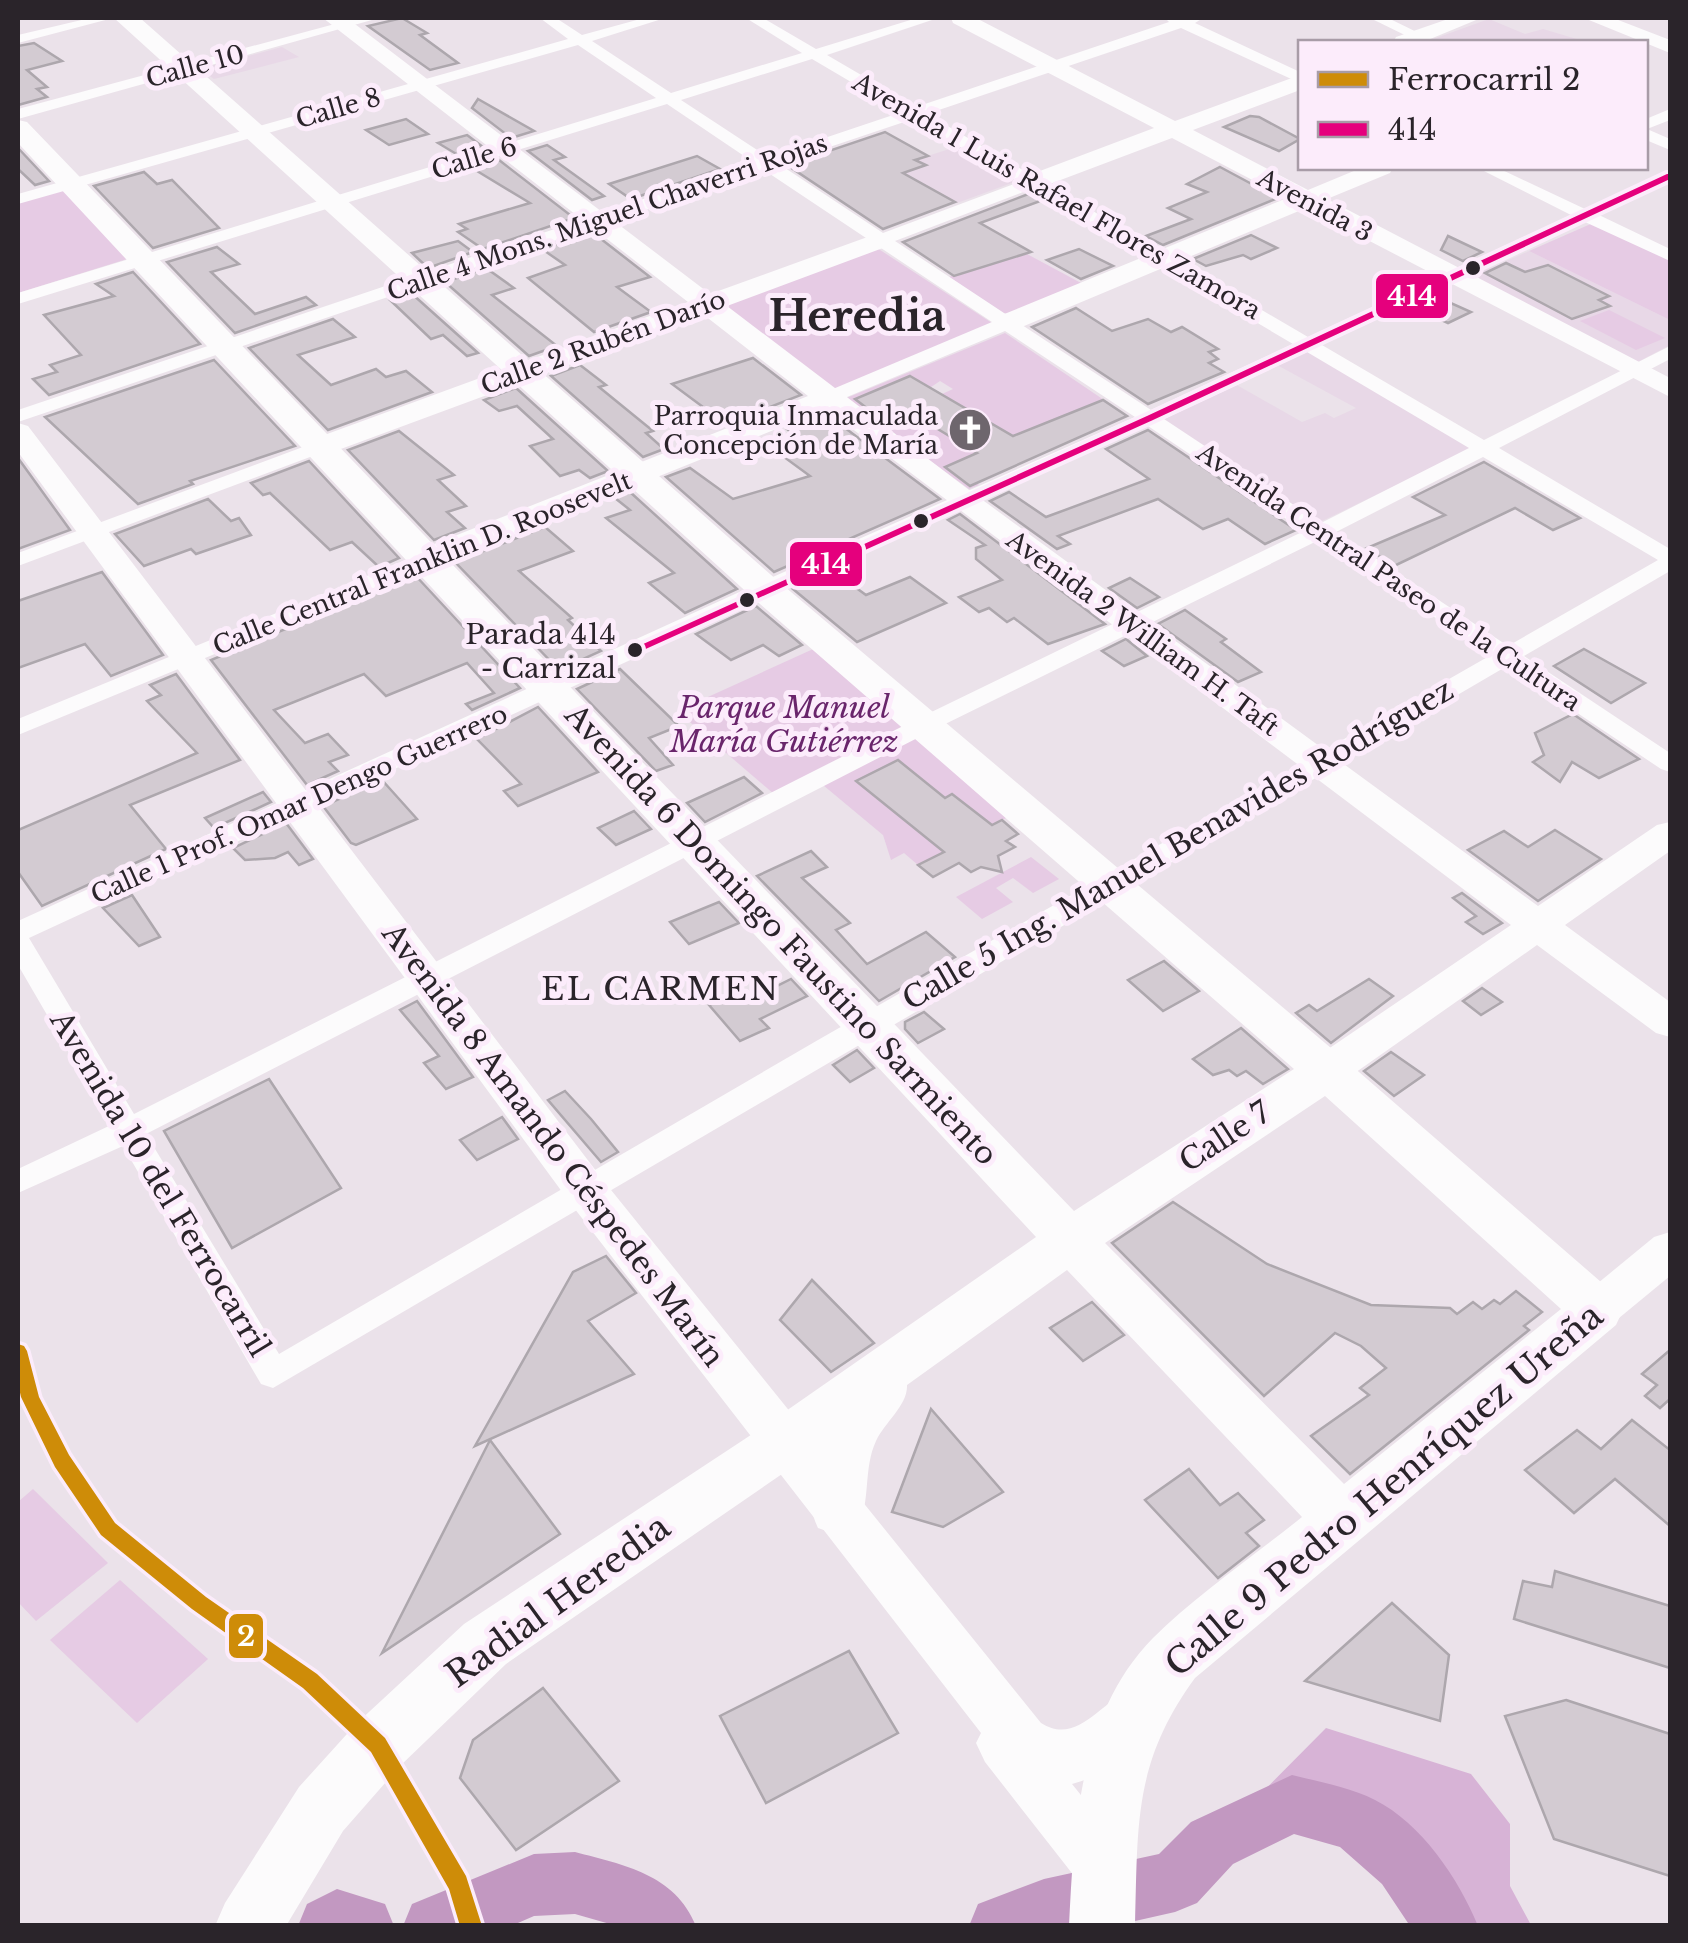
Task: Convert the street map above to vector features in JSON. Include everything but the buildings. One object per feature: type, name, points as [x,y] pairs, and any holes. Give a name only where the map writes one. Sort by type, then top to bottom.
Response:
[{"type":"main road","points":[[126,18],[765,589],[1327,1071],[1597,1310]]},
{"type":"main road","name":"Avenida 6 Domingo Faustino Sarmiento","points":[[18,128],[1070,1240],[1342,1520]]},
{"type":"main road","name":"Calle 7","points":[[783,1444],[1070,1240],[1327,1071]]},
{"type":"main road","name":"Calle 9 Pedro Henríquez Ureña","points":[[1102,1889],[1115,1766],[1134,1714],[1174,1658],[1597,1310]]},
{"type":"main road","points":[[838,1510],[836,1485],[848,1438],[861,1413],[913,1354]]},
{"type":"main road","name":"Radial Heredia","points":[[249,1924],[321,1809],[424,1699],[485,1644],[783,1444]]},
{"type":"street","points":[[18,39],[106,18]]},
{"type":"street","name":"Calle 10","points":[[18,114],[185,69],[339,21],[372,18]]},
{"type":"street","name":"Avenida Central Paseo de la Cultura","points":[[547,18],[1670,764]]},
{"type":"street","name":"Calle 8","points":[[18,199],[658,18]]},
{"type":"street","name":"Avenida 1 Luis Rafael Flores Zamora","points":[[753,18],[1670,560]]},
{"type":"street","name":"Calle 6","points":[[18,299],[931,18]]},
{"type":"street","name":"Avenida 3","points":[[961,18],[1670,389]]},
{"type":"street","points":[[1377,18],[1412,40],[1470,18]]},
{"type":"street","points":[[1595,18],[1647,40]]},
{"type":"street","points":[[1182,19],[1298,79]]},
{"type":"street","name":"Calle 4 Mons. Miguel Chaverri Rojas","points":[[18,416],[1182,19]]},
{"type":"street","name":"Avenida 2 William H. Taft","points":[[339,21],[962,500],[1670,1023]]},
{"type":"street","name":"Calle 2 Rubén Darío","points":[[18,560],[882,240],[1298,81]]},
{"type":"street","name":"Calle Central Franklin D. Roosevelt","points":[[18,728],[1376,170]]},
{"type":"street","points":[[1490,170],[1670,256]]},
{"type":"street","name":"Calle 1 Prof. Omar Dengo Guerrero","points":[[18,932],[765,589],[1150,418],[1670,176]]},
{"type":"street","points":[[18,1182],[426,980],[924,725],[1486,449],[1670,352]]},
{"type":"street","name":"Avenida 8 Amando Céspedes Marín","points":[[18,432],[90,534],[587,1192],[1022,1742],[1041,1757],[1061,1760],[1101,1745],[1134,1714]]},
{"type":"street","name":"Calle 5 Ing. Manuel Benavides Rodríguez","points":[[273,1374],[1670,560]]},
{"type":"street","name":"Calle 7","points":[[1327,1071],[1670,834]]},
{"type":"street","name":"Avenida 10 del Ferrocarril","points":[[18,943],[273,1374]]},
{"type":"street","name":"Calle 9 Pedro Henríquez Ureña","points":[[1597,1310],[1670,1250]]},
{"type":"street","points":[[723,1485],[772,1482],[806,1493],[1102,1889]]},
{"type":"shaded area","points":[[1489,19],[1525,34],[1543,29],[1580,40],[1431,40]]},
{"type":"shaded area","points":[[282,47],[299,57],[214,79],[200,69]]},
{"type":"shaded area","points":[[962,145],[1017,181],[957,203],[903,173],[925,165],[915,160]]},
{"type":"shaded area","points":[[1529,251],[1670,320],[1670,345],[1636,363],[1470,277]]},
{"type":"shaded area","points":[[1308,351],[1473,448],[1320,522],[1160,419],[1235,384],[1302,422],[1325,413],[1334,418],[1356,408],[1277,365]]},
{"type":"shaded area","points":[[1326,1728],[1471,1774],[1510,1824],[1510,1886],[1531,1925],[1447,1925],[1404,1862],[1357,1822],[1292,1805],[1212,1843]]},
{"type":"green space","points":[[64,190],[127,259],[18,293],[18,203]]},
{"type":"green space","points":[[1593,223],[1670,259],[1670,320],[1529,251]]},
{"type":"green space","points":[[877,248],[995,325],[835,392],[720,306]]},
{"type":"green space","points":[[1006,254],[1014,258],[1027,254],[1081,283],[1012,314],[1003,313],[949,277]]},
{"type":"green space","points":[[1609,310],[1665,338],[1636,350],[1580,321]]},
{"type":"green space","points":[[1005,333],[1104,400],[1013,436],[942,394],[953,389],[940,381],[888,416],[905,409],[977,453],[949,466],[979,485],[969,489],[844,399]]},
{"type":"green space","name":"Parque Manuel María Gutiérrez","points":[[822,645],[916,723],[774,794],[677,711]]},
{"type":"green space","points":[[922,734],[1014,814],[982,830],[952,794],[945,798],[898,761],[856,780],[944,852],[918,865],[904,853],[891,860],[883,835],[823,785]]},
{"type":"green space","points":[[1031,857],[1059,879],[1033,893],[1013,878],[996,888],[1013,902],[982,919],[956,897]]},
{"type":"green space","points":[[33,1489],[108,1563],[36,1621],[18,1602],[18,1502]]},
{"type":"green space","points":[[120,1580],[208,1659],[137,1723],[50,1640]]},
{"type":"waterway","points":[[1000,1926],[1044,1910],[1175,1881],[1212,1843],[1292,1804],[1357,1822],[1404,1862],[1447,1926]]},
{"type":"waterway","points":[[434,1926],[534,1885],[575,1883],[634,1899],[665,1926]]},
{"type":"waterway","points":[[329,1926],[337,1920],[363,1926]]},
{"type":"rail line","name":"2","points":[[18,1351],[30,1397],[62,1461],[108,1529],[199,1603],[310,1681],[378,1745],[458,1884],[471,1926]]},
{"type":"transit line","name":"414","points":[[635,650],[1150,418],[1670,176]]},
{"type":"place","name":"Parroquia Inmaculada Concepción de María","points":[[970,430]]},
{"type":"place","name":"Parada 414 - Carrizal","points":[[635,650]]},
{"type":"district","name":"Heredia","points":[[857,316]]},
{"type":"district","name":"EL CARMEN","points":[[661,989]]}]
